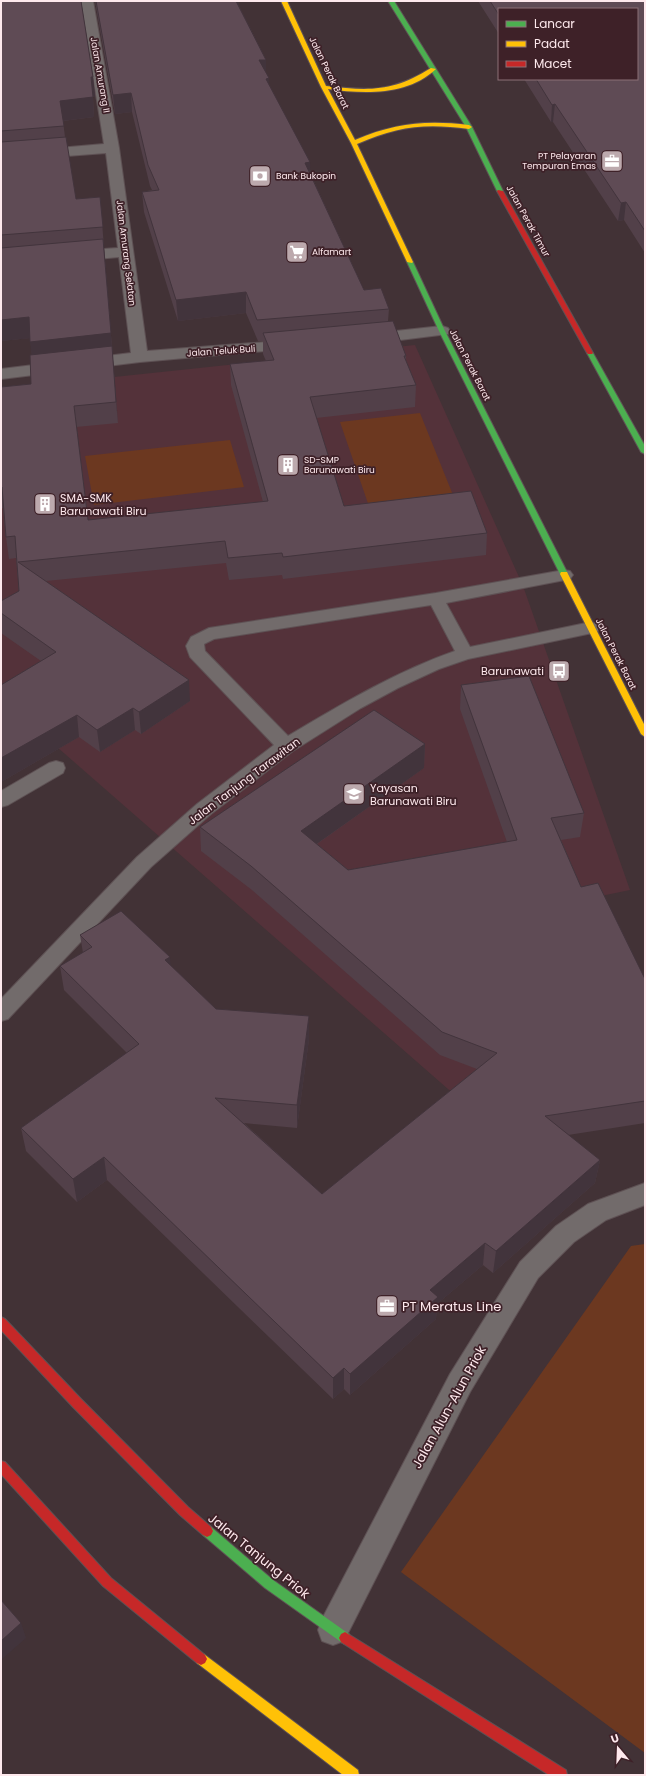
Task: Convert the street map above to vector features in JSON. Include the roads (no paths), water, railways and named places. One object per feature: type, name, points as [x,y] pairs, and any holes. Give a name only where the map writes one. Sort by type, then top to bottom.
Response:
[{"type":"main road","name":"Jalan Perak Barat","points":[[284,1],[324,87],[354,143],[442,331],[645,734]]},
{"type":"main road","name":"Jalan Perak Timur","points":[[391,1],[469,127],[506,202],[645,452]]},
{"type":"main road","points":[[324,87],[358,91],[378,90],[412,83],[433,69]]},
{"type":"main road","points":[[354,143],[388,127],[407,123],[426,122],[469,127]]},
{"type":"main road","name":"Jalan Tanjung Priok","points":[[1,1322],[77,1403],[184,1511],[269,1584],[333,1630],[561,1775]]},
{"type":"main road","points":[[1,1466],[107,1582],[176,1640],[353,1775]]},
{"type":"street","name":"Jalan Amurang II","points":[[87,1],[112,148]]},
{"type":"street","points":[[1,157],[112,148]]},
{"type":"street","name":"Jalan Amurang Selatan","points":[[112,148],[140,357]]},
{"type":"street","points":[[63,257],[125,252]]},
{"type":"street","points":[[355,340],[442,331]]},
{"type":"street","name":"Jalan Teluk Buli","points":[[1,374],[140,357],[308,344]]},
{"type":"street","name":"Jalan Alun-Alun Priok","points":[[333,1630],[460,1382],[529,1270],[565,1234],[596,1212],[645,1194]]},
{"type":"lane","points":[[286,746],[196,653],[195,646],[197,641],[209,634],[436,599],[564,575]]},
{"type":"lane","points":[[436,599],[465,654]]},
{"type":"lane","name":"Jalan Tanjung Tarawitan","points":[[1,1013],[144,862],[204,809],[286,746],[355,704],[392,684],[433,665],[465,654],[591,628]]},
{"type":"lane","points":[[1,800],[56,768]]},
{"type":"place","name":"PT Pelayaran Tempuran Emas","points":[[612,161]]},
{"type":"place","name":"Bank Bukopin","points":[[260,176]]},
{"type":"place","name":"Alfamart","points":[[297,252]]},
{"type":"place","name":"SD-SMP Barunawati Biru","points":[[288,465]]},
{"type":"place","name":"SMA-SMK Barunawati Biru","points":[[45,504]]},
{"type":"place","name":"Barunawati","points":[[559,671]]},
{"type":"place","name":"Yayasan Barunawati Biru","points":[[354,794]]},
{"type":"place","name":"PT Meratus Line","points":[[387,1306]]}]
